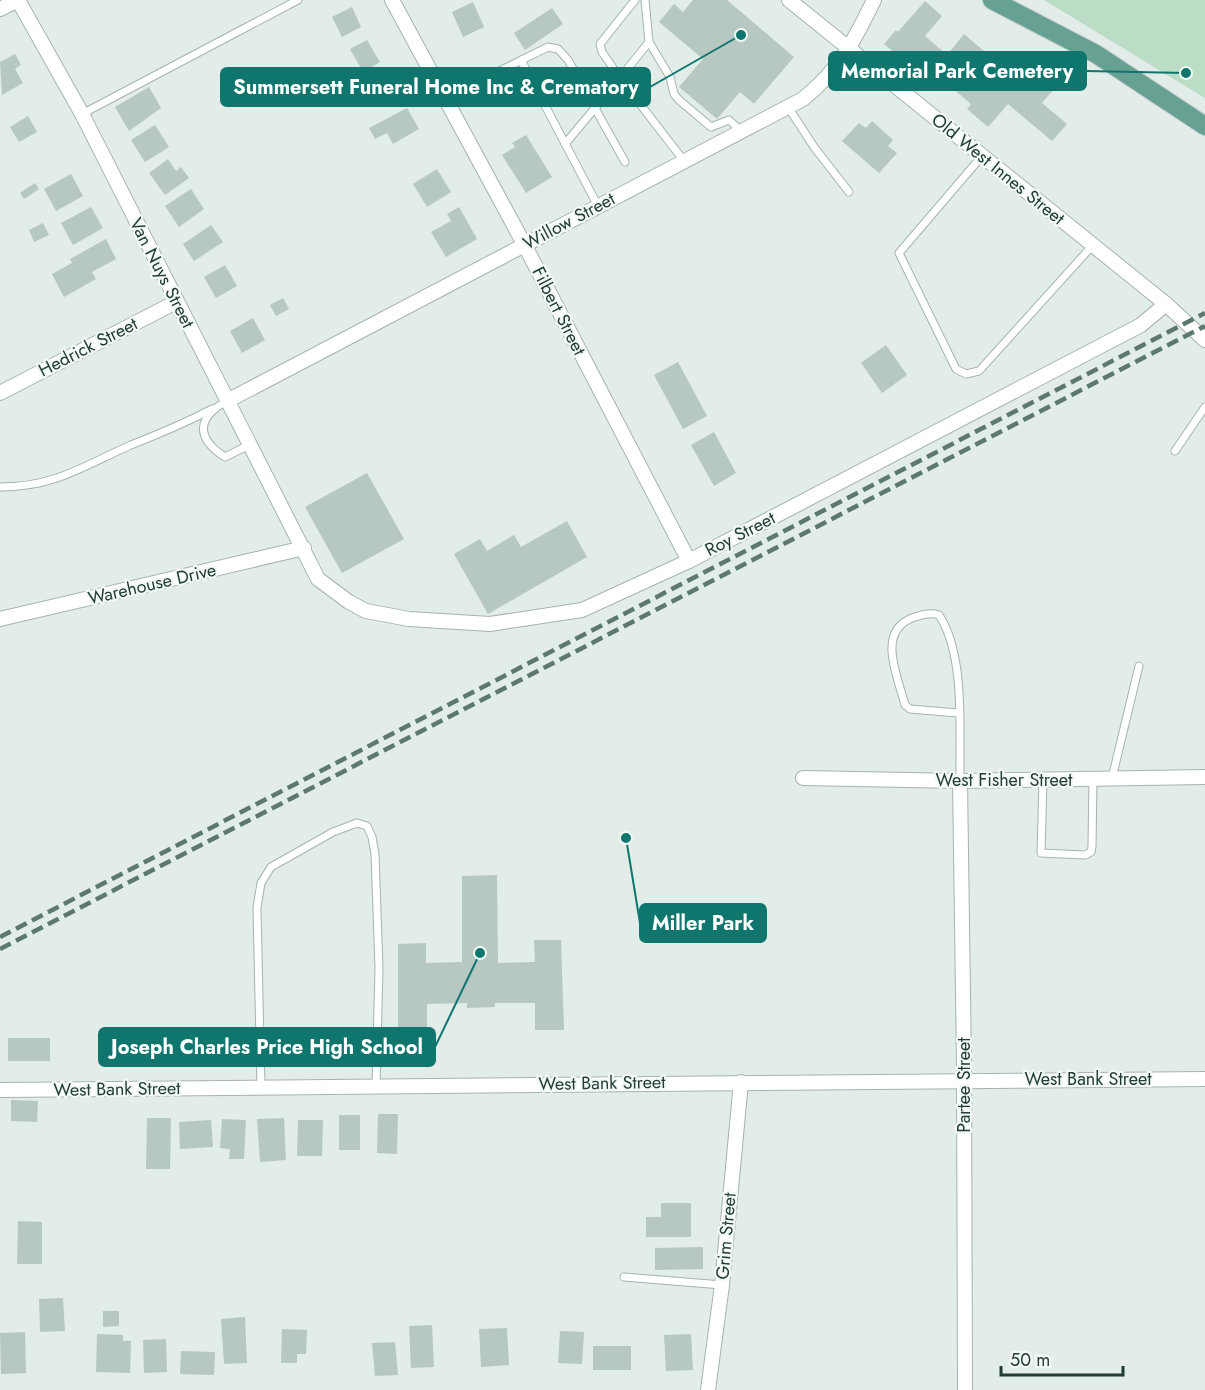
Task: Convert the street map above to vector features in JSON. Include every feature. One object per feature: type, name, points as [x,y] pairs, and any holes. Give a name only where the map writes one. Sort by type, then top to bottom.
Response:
[{"type":"main road","points":[[992,0],[1096,54],[1205,126]]},
{"type":"street","points":[[0,9],[18,0]]},
{"type":"street","name":"Van Nuys Street","points":[[18,0],[82,114],[249,445],[304,548]]},
{"type":"street","name":"Filbert Street","points":[[392,0],[524,244],[689,561]]},
{"type":"street","name":"Old West Innes Street","points":[[789,0],[1166,304],[1205,340]]},
{"type":"street","name":"Willow Street","points":[[227,401],[788,106],[827,80],[850,50],[874,0]]},
{"type":"street","name":"Hedrick Street","points":[[0,393],[176,302]]},
{"type":"street","name":"Roy Street","points":[[304,548],[318,579],[341,597],[366,611],[409,619],[490,624],[582,610],[689,561],[1141,325],[1166,304]]},
{"type":"street","name":"Warehouse Drive","points":[[0,619],[304,548]]},
{"type":"street","name":"West Fisher Street","points":[[803,778],[960,781],[1205,777]]},
{"type":"street","name":"Partee Street","points":[[960,781],[964,1080],[964,1390]]},
{"type":"street","name":"West Bank Street","points":[[0,1090],[1205,1079]]},
{"type":"street","name":"Grim Street","points":[[708,1390],[722,1285],[741,1082]]},
{"type":"lane","points":[[82,114],[298,0]]},
{"type":"lane","points":[[635,0],[600,44],[602,52],[684,161]]},
{"type":"lane","points":[[645,0],[649,42],[674,87],[674,94],[711,127],[729,120],[741,131]]},
{"type":"lane","points":[[566,144],[649,42]]},
{"type":"lane","points":[[445,98],[548,47],[558,49],[568,60],[625,162]]},
{"type":"lane","points":[[521,60],[598,206]]},
{"type":"lane","points":[[788,106],[814,147],[849,192]]},
{"type":"lane","points":[[982,156],[899,253],[956,369],[966,374],[979,371],[1093,245]]},
{"type":"lane","points":[[0,487],[28,487],[53,481],[172,430],[227,401]]},
{"type":"lane","points":[[1175,451],[1205,407]]},
{"type":"lane","points":[[212,409],[204,419],[203,430],[211,447],[225,457],[249,445]]},
{"type":"lane","points":[[958,713],[910,709],[905,705],[891,643],[894,631],[902,622],[932,612],[939,615],[946,625],[953,648],[958,713],[960,781]]},
{"type":"lane","points":[[1112,778],[1138,666]]},
{"type":"lane","points":[[1043,780],[1041,853],[1085,855],[1091,852],[1092,847],[1094,779]]},
{"type":"lane","points":[[261,1087],[256,908],[261,883],[271,867],[333,832],[357,823],[367,826],[374,845],[378,915],[376,1086]]},
{"type":"lane","points":[[624,1277],[722,1285]]},
{"type":"green space","points":[[1044,0],[1205,0],[1205,98]]},
{"type":"building","points":[[693,0],[727,0],[794,57],[754,104],[740,92],[717,119],[679,87],[703,59],[659,22],[674,4],[683,12]]},
{"type":"building","points":[[925,1],[942,16],[925,36],[947,55],[964,34],[1021,83],[1043,57],[1065,76],[1042,103],[1067,124],[1052,141],[1008,104],[988,127],[967,109],[971,104],[943,80],[936,88],[884,44],[896,30],[898,32]]},
{"type":"building","points":[[473,2],[484,27],[463,37],[452,12]]},
{"type":"building","points":[[352,7],[361,27],[342,37],[332,17]]},
{"type":"building","points":[[552,8],[563,24],[525,50],[514,33]]},
{"type":"building","points":[[367,40],[380,62],[363,72],[350,49]]},
{"type":"building","points":[[15,54],[21,65],[15,69],[23,83],[2,95],[0,62]]},
{"type":"building","points":[[149,87],[161,108],[129,131],[115,107]]},
{"type":"building","points":[[407,108],[419,129],[393,144],[387,133],[375,139],[369,128]]},
{"type":"building","points":[[28,116],[37,132],[19,142],[10,127]]},
{"type":"building","points":[[872,121],[893,140],[888,146],[897,153],[879,173],[842,141],[859,123],[866,128]]},
{"type":"building","points":[[155,125],[169,147],[145,162],[131,140]]},
{"type":"building","points":[[526,135],[552,177],[526,193],[502,155],[515,147],[512,143]]},
{"type":"building","points":[[168,159],[176,171],[181,167],[189,178],[165,195],[149,173]]},
{"type":"building","points":[[437,169],[451,192],[427,207],[413,184]]},
{"type":"building","points":[[71,174],[83,196],[56,211],[44,189]]},
{"type":"building","points":[[35,183],[39,189],[24,199],[20,193]]},
{"type":"building","points":[[191,189],[204,209],[179,227],[165,206]]},
{"type":"building","points":[[91,207],[103,228],[73,245],[61,223]]},
{"type":"building","points":[[459,207],[477,239],[446,257],[431,232],[451,221],[447,214]]},
{"type":"building","points":[[43,223],[49,235],[34,242],[29,230]]},
{"type":"building","points":[[211,225],[223,242],[194,261],[183,244]]},
{"type":"building","points":[[106,239],[116,259],[92,272],[96,279],[64,297],[52,274],[72,263],[70,259]]},
{"type":"building","points":[[225,265],[237,286],[216,298],[204,277]]},
{"type":"building","points":[[283,298],[289,309],[276,316],[270,305]]},
{"type":"building","points":[[253,318],[265,340],[242,353],[230,331]]},
{"type":"building","points":[[886,345],[907,375],[882,393],[861,363]]},
{"type":"building","points":[[678,362],[707,416],[683,429],[654,375]]},
{"type":"building","points":[[714,432],[736,473],[714,486],[691,445]]},
{"type":"building","points":[[367,473],[404,539],[342,573],[305,507]]},
{"type":"building","points":[[567,521],[587,557],[488,614],[454,554],[480,539],[487,551],[514,535],[521,547]]},
{"type":"building","points":[[497,875],[498,963],[535,962],[534,940],[561,940],[564,1030],[535,1030],[535,1003],[495,1003],[495,1007],[467,1008],[467,1003],[427,1004],[427,1028],[398,1028],[398,944],[426,943],[426,963],[462,962],[462,876]]},
{"type":"building","points":[[8,1038],[50,1038],[50,1061],[8,1061]]},
{"type":"building","points":[[11,1100],[38,1101],[37,1122],[11,1121]]},
{"type":"building","points":[[378,1114],[398,1114],[397,1154],[377,1153]]},
{"type":"building","points":[[339,1115],[360,1115],[360,1150],[339,1150]]},
{"type":"building","points":[[147,1118],[171,1118],[170,1169],[146,1169]]},
{"type":"building","points":[[284,1118],[286,1160],[260,1162],[257,1119]]},
{"type":"building","points":[[222,1119],[246,1120],[244,1159],[229,1159],[230,1149],[220,1148]]},
{"type":"building","points":[[211,1120],[213,1147],[180,1149],[179,1122]]},
{"type":"building","points":[[298,1120],[323,1120],[322,1156],[297,1156]]},
{"type":"building","points":[[661,1203],[691,1203],[691,1237],[646,1237],[646,1217],[661,1217]]},
{"type":"building","points":[[18,1221],[42,1222],[42,1264],[17,1264]]},
{"type":"building","points":[[703,1247],[703,1269],[655,1270],[655,1248]]},
{"type":"building","points":[[63,1298],[65,1331],[40,1332],[39,1299]]},
{"type":"building","points":[[103,1311],[119,1311],[119,1326],[103,1327]]},
{"type":"building","points":[[245,1317],[247,1363],[224,1364],[221,1319]]},
{"type":"building","points":[[432,1325],[434,1367],[411,1368],[409,1326]]},
{"type":"building","points":[[507,1328],[509,1365],[481,1367],[479,1329]]},
{"type":"building","points":[[282,1329],[307,1330],[306,1354],[297,1354],[297,1363],[281,1363]]},
{"type":"building","points":[[560,1331],[584,1332],[582,1364],[558,1363]]},
{"type":"building","points":[[25,1332],[26,1373],[1,1374],[0,1333]]},
{"type":"building","points":[[97,1334],[123,1335],[123,1341],[131,1341],[130,1373],[96,1372]]},
{"type":"building","points":[[691,1334],[693,1370],[666,1371],[664,1335]]},
{"type":"building","points":[[166,1339],[167,1372],[144,1373],[143,1340]]},
{"type":"building","points":[[395,1342],[398,1375],[375,1376],[372,1343]]},
{"type":"building","points":[[593,1346],[631,1346],[631,1370],[593,1370]]},
{"type":"building","points":[[181,1351],[215,1352],[214,1375],[180,1374]]},
{"type":"railway","points":[[0,937],[1205,313]]},
{"type":"railway","points":[[0,949],[1205,326]]},
{"type":"place","name":"Summersett Funeral Home Inc & Crematory","points":[[741,35]]},
{"type":"place","name":"Memorial Park Cemetery","points":[[1186,73]]},
{"type":"place","name":"Miller Park","points":[[626,838]]},
{"type":"place","name":"Joseph Charles Price High School","points":[[480,953]]}]
